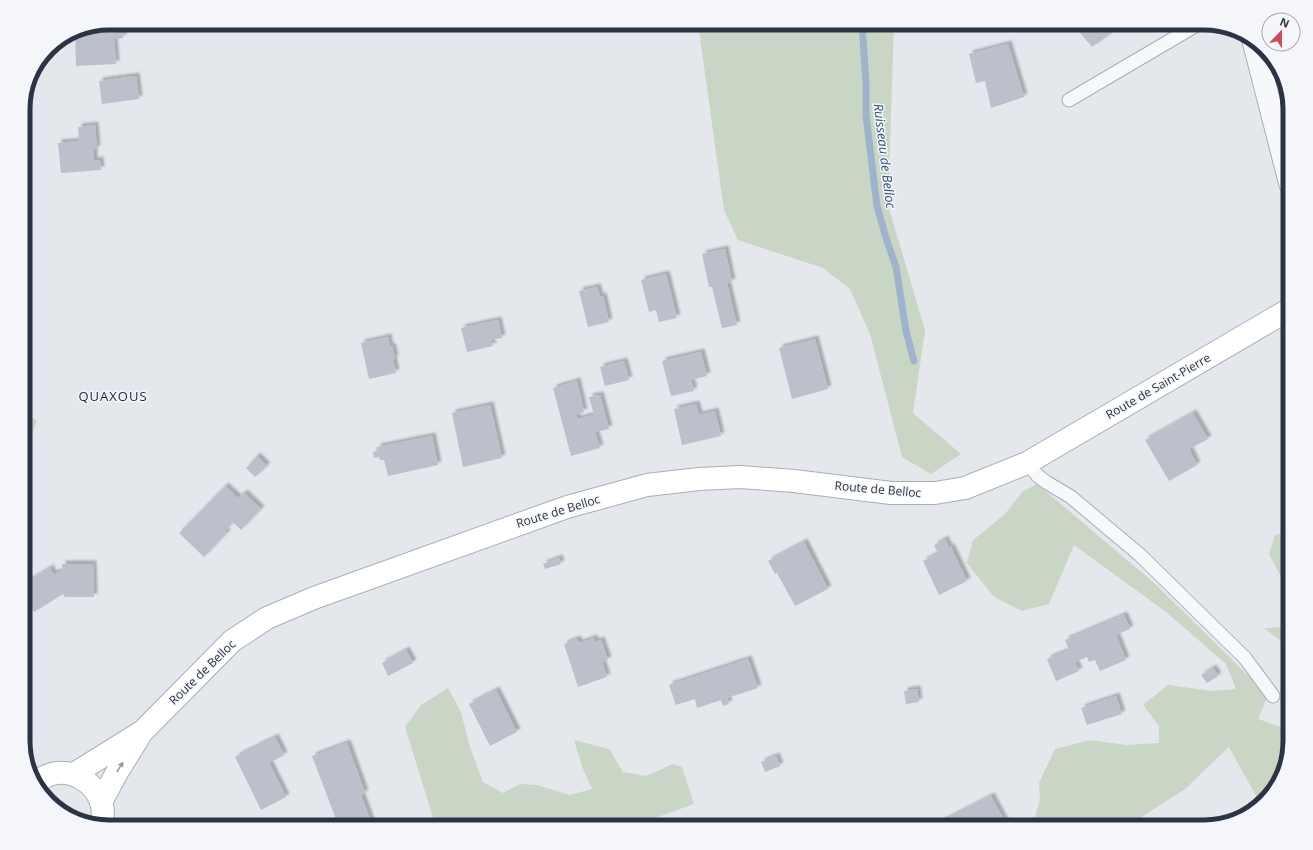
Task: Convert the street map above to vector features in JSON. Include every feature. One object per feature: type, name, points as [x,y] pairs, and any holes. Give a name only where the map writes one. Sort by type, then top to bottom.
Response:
[{"type":"street","points":[[1256,50],[1283,156]]},
{"type":"street","name":"Route de Saint-Pierre","points":[[1027,462],[1283,313]]},
{"type":"street","name":"Route de Belloc","points":[[101,819],[101,802],[116,774],[143,731],[232,641],[267,618],[314,598],[567,506],[647,486],[699,479],[740,477],[794,481],[891,493],[935,493],[965,488],[1027,462]]},
{"type":"street","name":"Route de Belloc","points":[[74,774],[143,731]]},
{"type":"street","points":[[40,779],[48,775],[61,773],[74,774],[83,778],[91,785],[101,802]]},
{"type":"lane","points":[[1068,100],[1188,30]]},
{"type":"lane","points":[[1027,462],[1038,476],[1071,497],[1140,554],[1245,658],[1273,696]]},
{"type":"green space","points":[[699,30],[894,30],[888,205],[925,330],[913,413],[961,454],[931,474],[902,457],[870,334],[850,289],[823,268],[738,240],[724,210]]},
{"type":"green space","points":[[30,415],[37,421],[30,439]]},
{"type":"green space","points":[[1037,484],[1153,582],[1268,695],[1258,719],[1283,728],[1283,741],[1279,766],[1275,776],[1270,785],[1258,799],[1229,747],[1185,789],[1137,820],[1034,820],[1040,800],[1039,783],[1055,749],[1090,740],[1126,745],[1159,743],[1159,726],[1143,705],[1168,685],[1212,691],[1236,689],[1226,664],[1166,612],[1074,545],[1049,604],[1022,611],[994,597],[967,563],[973,540],[1005,514],[1022,492]]},
{"type":"green space","points":[[1283,533],[1283,581],[1269,554],[1275,535]]},
{"type":"green space","points":[[1283,627],[1283,643],[1264,628]]},
{"type":"green space","points":[[448,688],[461,712],[469,744],[483,782],[503,793],[520,784],[537,785],[570,795],[592,789],[583,769],[574,740],[609,749],[623,772],[646,776],[673,764],[682,767],[694,804],[649,820],[434,820],[405,727],[421,705]]},
{"type":"building","points":[[122,30],[123,38],[114,39],[116,64],[76,66],[75,38],[99,31]]},
{"type":"building","points":[[1063,30],[1070,30],[1065,33]]},
{"type":"building","points":[[1078,30],[1116,30],[1092,47]]},
{"type":"building","points":[[1008,44],[1024,97],[991,108],[985,81],[976,83],[969,54]]},
{"type":"building","points":[[136,76],[139,99],[102,104],[99,81]]},
{"type":"building","points":[[95,125],[97,149],[94,149],[94,161],[100,160],[101,170],[61,173],[58,143],[79,141],[78,127]]},
{"type":"building","points":[[725,249],[732,282],[727,283],[737,325],[722,328],[712,287],[709,287],[702,254]]},
{"type":"building","points":[[666,274],[677,318],[659,322],[656,310],[649,312],[641,280]]},
{"type":"building","points":[[597,287],[600,297],[603,296],[609,322],[588,327],[579,291]]},
{"type":"building","points":[[498,320],[502,338],[491,340],[493,346],[467,352],[461,328]]},
{"type":"building","points":[[388,337],[390,347],[392,346],[395,358],[393,359],[396,373],[369,379],[361,343]]},
{"type":"building","points":[[815,339],[828,389],[792,399],[779,348]]},
{"type":"building","points":[[701,352],[707,376],[691,380],[694,391],[671,396],[662,361]]},
{"type":"building","points":[[624,361],[629,380],[605,386],[600,367]]},
{"type":"building","points":[[577,381],[584,412],[576,414],[577,419],[594,415],[589,397],[600,395],[609,429],[595,432],[600,448],[571,456],[553,388]]},
{"type":"building","points":[[696,404],[699,415],[715,411],[721,436],[682,445],[674,409]]},
{"type":"building","points":[[490,405],[502,458],[463,467],[452,413]]},
{"type":"building","points":[[1193,413],[1208,439],[1189,449],[1197,465],[1169,481],[1145,440]]},
{"type":"building","points":[[432,436],[438,465],[388,476],[384,460],[380,460],[379,457],[374,458],[373,452],[378,451],[377,447]]},
{"type":"building","points":[[257,456],[267,466],[255,477],[246,468]]},
{"type":"building","points":[[225,486],[238,498],[244,493],[261,509],[241,530],[233,522],[225,531],[227,533],[204,557],[179,533]]},
{"type":"building","points":[[945,539],[949,548],[951,547],[967,581],[939,595],[923,561],[938,553],[934,545]]},
{"type":"building","points":[[804,542],[828,589],[795,606],[777,573],[775,574],[768,561]]},
{"type":"building","points":[[559,558],[561,564],[545,569],[543,564]]},
{"type":"building","points":[[62,564],[93,564],[94,597],[65,597],[63,594],[34,612],[30,606],[30,580],[50,568],[53,574],[63,571]]},
{"type":"building","points":[[1124,615],[1130,629],[1116,635],[1126,660],[1100,671],[1095,660],[1089,662],[1087,657],[1075,662],[1079,671],[1056,681],[1047,659],[1069,650],[1065,640]]},
{"type":"building","points":[[594,638],[595,642],[601,640],[608,660],[602,662],[607,677],[578,687],[564,644],[577,639],[579,643]]},
{"type":"building","points":[[406,650],[413,663],[388,676],[382,663]]},
{"type":"building","points":[[748,659],[758,688],[727,698],[729,704],[723,706],[721,700],[697,708],[695,699],[676,705],[669,685]]},
{"type":"building","points":[[1213,668],[1218,676],[1207,683],[1201,675]]},
{"type":"building","points":[[917,689],[919,702],[906,704],[904,691]]},
{"type":"building","points":[[496,690],[517,732],[490,746],[469,704]]},
{"type":"building","points":[[1116,696],[1122,714],[1087,725],[1081,708]]},
{"type":"building","points":[[275,737],[284,755],[269,763],[286,797],[261,810],[235,757]]},
{"type":"building","points":[[347,743],[365,793],[361,795],[370,820],[336,820],[312,756]]},
{"type":"building","points":[[776,756],[780,766],[765,772],[761,762]]},
{"type":"building","points":[[991,796],[1004,820],[945,820]]},
{"type":"waterway","name":"Ruisseau de Belloc","points":[[862,30],[866,84],[866,115],[877,206],[896,267],[906,331],[914,361]]},
{"type":"district","name":"QUAXOUS","points":[[113,396]]}]
